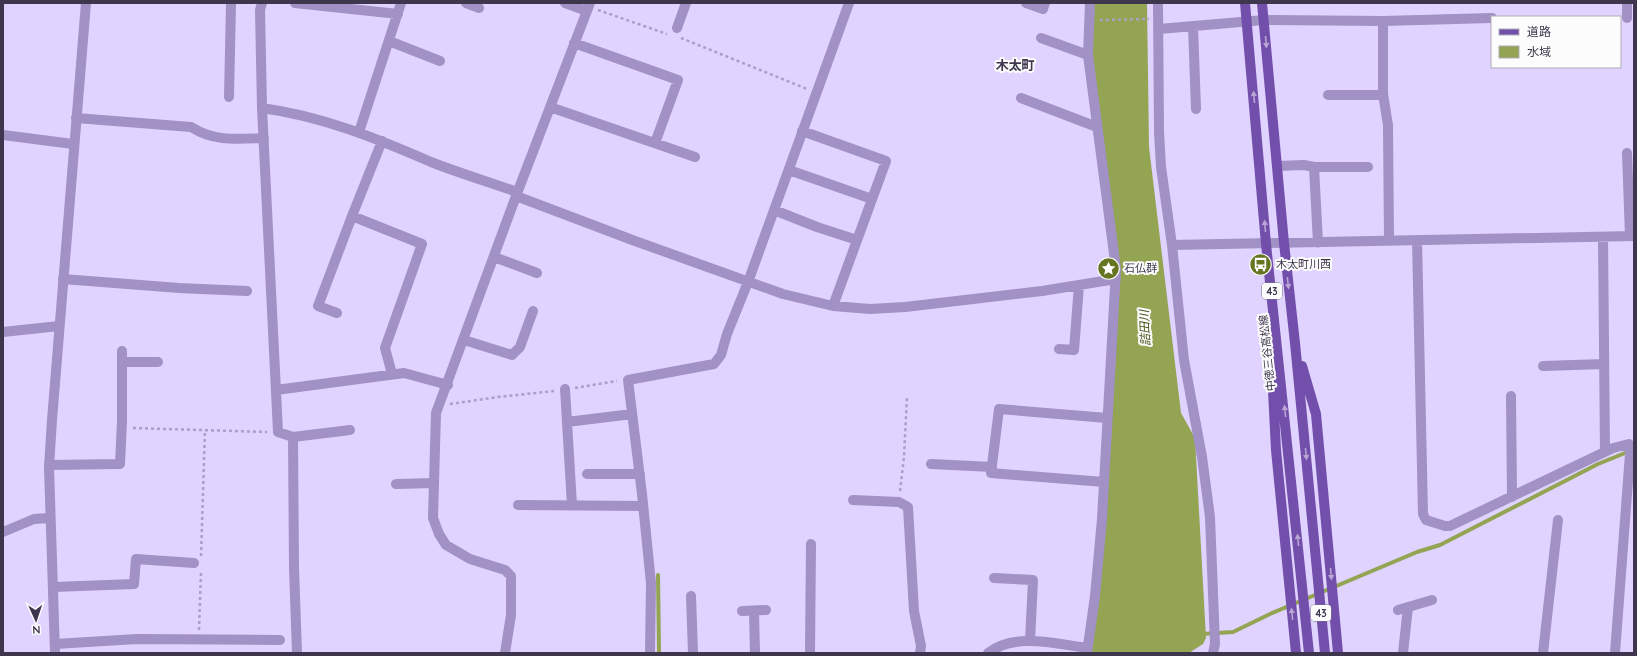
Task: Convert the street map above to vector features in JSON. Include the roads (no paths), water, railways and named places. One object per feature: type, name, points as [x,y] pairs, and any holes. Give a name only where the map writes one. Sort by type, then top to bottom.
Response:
[{"type":"main road","name":"中徳三谷高松線","points":[[1245,3],[1248,22],[1266,244],[1309,653]]},
{"type":"main road","name":"43","points":[[1262,3],[1284,243],[1325,653]]},
{"type":"main road","points":[[1295,343],[1316,414],[1338,653]]},
{"type":"main road","points":[[1279,358],[1273,391],[1276,450],[1296,653]]},
{"type":"street","points":[[86,3],[73,144],[49,465],[55,649],[137,639],[280,640]]},
{"type":"street","points":[[229,97],[231,3]]},
{"type":"street","points":[[262,3],[260,10],[262,108],[278,432],[293,437],[350,430]]},
{"type":"street","points":[[296,3],[341,6],[398,14]]},
{"type":"street","points":[[359,132],[401,3]]},
{"type":"street","points":[[466,3],[479,8]]},
{"type":"street","points":[[505,653],[511,615],[511,576],[505,570],[470,559],[446,545],[439,534],[433,518],[436,414],[588,7],[565,3]]},
{"type":"street","points":[[675,32],[686,3]]},
{"type":"street","points":[[650,653],[651,583],[640,474],[628,380],[714,364],[721,355],[727,334],[748,282],[849,3]]},
{"type":"street","points":[[1026,3],[1043,9],[1045,3]]},
{"type":"street","points":[[988,653],[995,648],[1020,640],[1087,651],[1095,596],[1104,482],[1116,279],[1116,269],[1088,55],[1090,3]]},
{"type":"street","points":[[1158,3],[1160,29],[1159,132],[1162,174],[1172,245],[1186,376],[1202,457],[1210,517],[1215,644],[1213,653]]},
{"type":"street","points":[[1627,3],[1627,18]]},
{"type":"street","points":[[1160,29],[1264,20],[1382,21],[1491,18]]},
{"type":"street","points":[[1382,21],[1383,95],[1388,126],[1389,241]]},
{"type":"street","points":[[1194,26],[1196,109]]},
{"type":"street","points":[[1041,38],[1088,55]]},
{"type":"street","points":[[389,41],[440,60]]},
{"type":"street","points":[[574,43],[678,80],[655,143]]},
{"type":"street","points":[[1328,95],[1383,95]]},
{"type":"street","points":[[1021,98],[1097,127]]},
{"type":"street","points":[[550,107],[695,157]]},
{"type":"street","points":[[262,108],[291,112],[359,132],[431,162],[748,282],[784,294],[833,306],[870,309],[905,307],[1116,279]]},
{"type":"street","points":[[76,118],[191,127],[202,133],[224,139],[264,138]]},
{"type":"street","points":[[802,131],[886,161],[833,306]]},
{"type":"street","points":[[3,135],[73,144]]},
{"type":"street","points":[[337,313],[318,306],[382,141]]},
{"type":"street","points":[[1172,245],[1198,243],[1266,244],[1632,236],[1627,153]]},
{"type":"street","points":[[1277,166],[1304,166],[1314,168],[1368,167]]},
{"type":"street","points":[[1314,168],[1318,243]]},
{"type":"street","points":[[788,170],[872,199]]},
{"type":"street","points":[[774,210],[857,240]]},
{"type":"street","points":[[352,216],[422,244],[385,348],[392,374]]},
{"type":"street","points":[[1603,237],[1605,452]]},
{"type":"street","points":[[1417,240],[1423,514],[1426,520],[1445,526],[1450,526],[1512,498],[1605,452],[1631,443],[1615,653]]},
{"type":"street","points":[[494,257],[537,272]]},
{"type":"street","points":[[63,278],[179,288],[247,291]]},
{"type":"street","points":[[1059,349],[1078,350],[1079,285]]},
{"type":"street","points":[[464,340],[512,355],[520,347],[533,311]]},
{"type":"street","points":[[3,332],[59,326]]},
{"type":"street","points":[[49,465],[120,464],[122,428],[122,351]]},
{"type":"street","points":[[122,362],[158,362]]},
{"type":"street","points":[[1543,366],[1604,364]]},
{"type":"street","points":[[276,390],[404,372],[448,385]]},
{"type":"street","points":[[565,389],[572,505]]},
{"type":"street","points":[[1511,396],[1512,498]]},
{"type":"street","points":[[1104,482],[991,473],[1000,409],[1107,418]]},
{"type":"street","points":[[567,422],[632,414]]},
{"type":"street","points":[[293,437],[294,568],[297,653]]},
{"type":"street","points":[[931,464],[992,467]]},
{"type":"street","points":[[587,474],[640,474]]},
{"type":"street","points":[[396,484],[434,483]]},
{"type":"street","points":[[853,500],[899,502],[908,508],[914,611],[921,646],[920,653]]},
{"type":"street","points":[[518,505],[643,506]]},
{"type":"street","points":[[3,532],[34,519],[50,518]]},
{"type":"street","points":[[1543,653],[1558,520]]},
{"type":"street","points":[[810,653],[811,544]]},
{"type":"street","points":[[54,587],[134,584],[136,559],[199,565]]},
{"type":"street","points":[[994,578],[1033,580],[1030,641]]},
{"type":"street","points":[[691,596],[693,653]]},
{"type":"street","points":[[1398,610],[1432,600]]},
{"type":"street","points":[[1403,653],[1408,607]]},
{"type":"street","points":[[742,611],[766,610]]},
{"type":"street","points":[[754,611],[755,653]]},
{"type":"water","name":"詰田川","points":[[1094,3],[1147,3],[1149,147],[1181,413],[1195,438],[1206,638],[1203,644],[1189,653],[1090,653],[1119,270],[1092,55]]},
{"type":"waterway","points":[[1202,634],[1233,632],[1270,614],[1417,552],[1440,545],[1598,464],[1630,451]]},
{"type":"waterway","points":[[658,575],[659,653]]},
{"type":"place","name":"木太町川西","points":[[1261,264]]},
{"type":"place","name":"石仏群","points":[[1109,268]]},
{"type":"district","name":"木太町","points":[[1015,65]]}]
